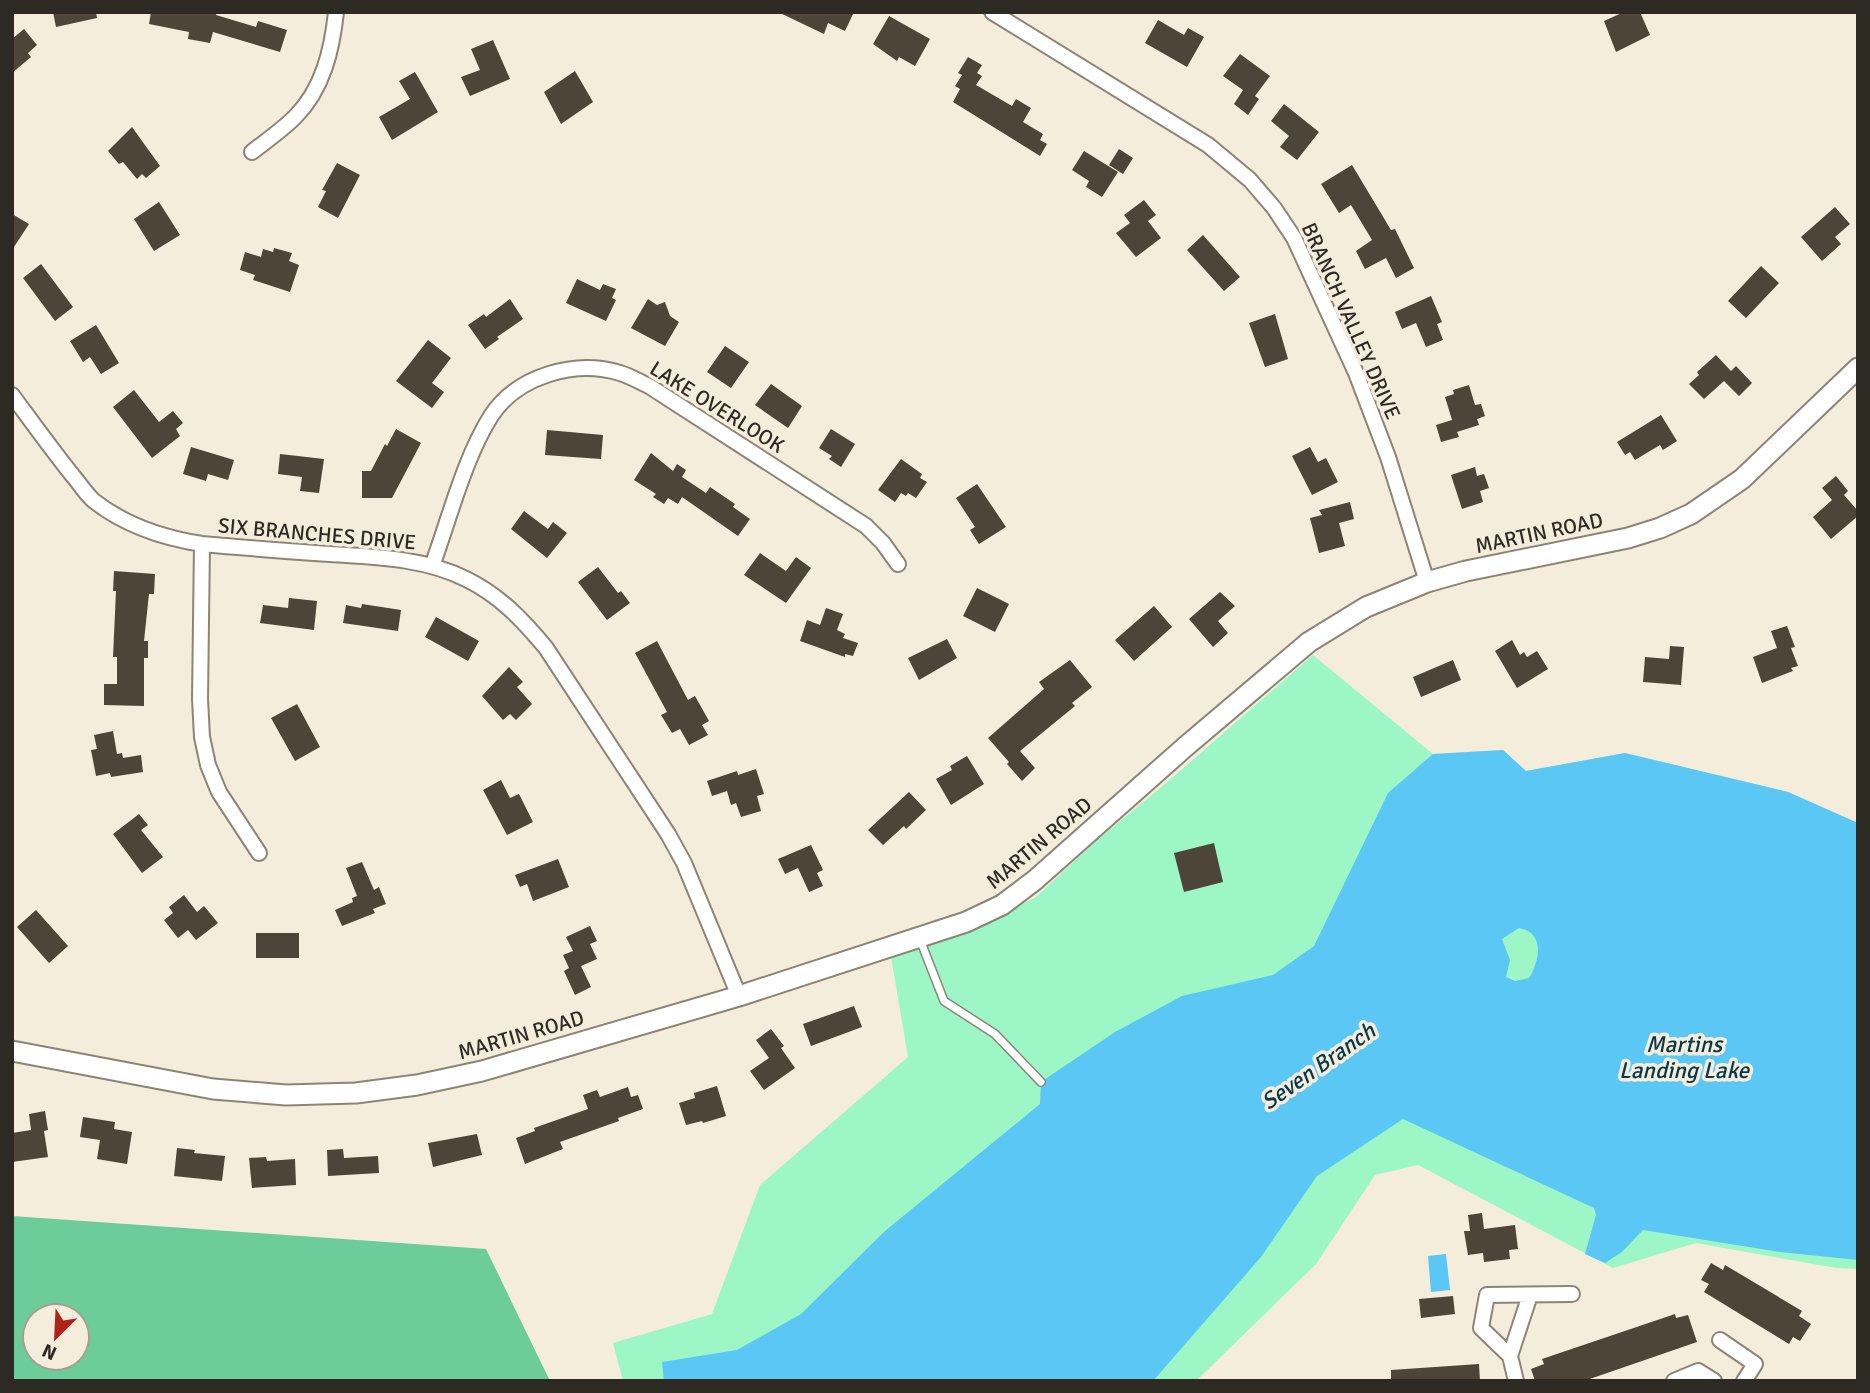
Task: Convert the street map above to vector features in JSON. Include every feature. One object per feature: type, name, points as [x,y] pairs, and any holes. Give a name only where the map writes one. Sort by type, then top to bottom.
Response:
[{"type":"street","points":[[252,152],[295,117],[320,82],[333,43],[336,12]]},
{"type":"street","name":"BRANCH VALLEY DRIVE","points":[[992,12],[1208,145],[1250,180],[1274,208],[1294,238],[1356,373],[1388,457],[1427,582]]},
{"type":"street","name":"LAKE OVERLOOK","points":[[432,566],[475,446],[492,414],[512,393],[534,379],[559,371],[587,368],[620,373],[649,386],[866,526],[883,542],[898,564]]},
{"type":"street","name":"MARTIN ROAD","points":[[12,1051],[213,1089],[286,1095],[356,1093],[417,1085],[482,1071],[739,996],[966,922],[1002,905],[1035,880],[1309,642],[1366,607],[1427,582],[1466,571],[1628,538],[1660,528],[1690,514],[1742,479],[1858,368]]},
{"type":"street","name":"SIX BRANCHES DRIVE","points":[[12,395],[92,499],[117,517],[145,531],[174,540],[202,544],[394,559],[432,566],[466,579],[496,597],[524,620],[546,648],[679,854],[739,996]]},
{"type":"street","points":[[202,544],[202,737],[208,765],[219,792],[259,853]]},
{"type":"street","points":[[1516,1381],[1510,1356],[1530,1294]]},
{"type":"street","points":[[1510,1356],[1481,1328],[1487,1295],[1572,1294]]},
{"type":"street","points":[[1720,1340],[1755,1364],[1744,1381]]},
{"type":"street","points":[[1674,1381],[1698,1371],[1714,1381]]},
{"type":"lane","points":[[918,937],[944,1001],[995,1034],[1041,1082]]},
{"type":"green space","name":"Martins Landing Lake","points":[[1313,655],[1433,754],[1503,750],[1526,771],[1625,753],[1788,792],[1858,823],[1858,1269],[1836,1268],[1696,1243],[1613,1268],[1418,1165],[1375,1175],[1316,1264],[1196,1381],[623,1381],[613,1343],[712,1314],[760,1185],[908,1057],[890,951],[957,936],[1036,897],[1095,842]]},
{"type":"green space","points":[[12,1216],[486,1249],[550,1381],[12,1381]]},
{"type":"water","name":"Martins Landing Lake","points":[[1503,750],[1526,771],[1625,753],[1788,792],[1858,823],[1858,1260],[1780,1252],[1643,1230],[1622,1252],[1605,1263],[1585,1254],[1596,1215],[1594,1208],[1403,1119],[1317,1176],[1261,1257],[1153,1381],[664,1381],[662,1362],[737,1350],[801,1314],[885,1231],[1040,1104],[1041,1082],[1115,1032],[1182,996],[1273,975],[1314,946],[1388,793],[1433,754]],"holes":[[[1519,928],[1527,931],[1536,941],[1538,956],[1529,978],[1515,981],[1506,977],[1510,960],[1502,939]]]},
{"type":"water","points":[[1446,1254],[1450,1290],[1431,1292],[1428,1256]]},
{"type":"building","points":[[53,12],[96,12],[97,18],[56,27]]},
{"type":"building","points":[[151,12],[217,12],[216,15],[256,27],[258,21],[287,30],[280,52],[213,32],[210,43],[188,39],[189,32],[149,24]]},
{"type":"building","points":[[778,12],[854,12],[845,31],[828,23],[824,34]]},
{"type":"building","points":[[1624,12],[1640,12],[1650,35],[1616,52],[1604,21]]},
{"type":"building","points":[[889,16],[930,39],[915,66],[899,57],[897,61],[873,44]]},
{"type":"building","points":[[1158,20],[1184,35],[1188,28],[1204,37],[1187,67],[1145,43]]},
{"type":"building","points":[[24,29],[37,45],[28,53],[31,57],[12,73],[12,39]]},
{"type":"building","points":[[493,40],[510,79],[470,96],[461,77],[480,70],[471,49]]},
{"type":"building","points":[[1240,54],[1270,76],[1255,96],[1259,99],[1248,115],[1234,104],[1243,90],[1223,76]]},
{"type":"building","points":[[968,57],[982,65],[977,73],[982,76],[976,85],[1012,106],[1016,99],[1031,108],[1023,122],[1043,134],[1040,140],[1047,144],[1040,156],[953,102],[960,89],[955,86],[962,75],[958,73]]},
{"type":"building","points":[[575,71],[593,102],[561,124],[544,92]]},
{"type":"building","points":[[415,72],[438,112],[392,140],[379,117],[410,99],[399,81]]},
{"type":"building","points":[[1284,104],[1319,132],[1297,160],[1280,147],[1289,136],[1271,121]]},
{"type":"building","points":[[132,127],[160,166],[146,178],[142,174],[137,179],[123,162],[119,164],[108,151]]},
{"type":"building","points":[[1119,149],[1133,158],[1123,174],[1109,165]]},
{"type":"building","points":[[1084,151],[1118,172],[1102,197],[1086,187],[1089,181],[1072,170]]},
{"type":"building","points":[[337,163],[360,175],[338,218],[318,207],[326,191],[322,190]]},
{"type":"building","points":[[1352,165],[1391,230],[1395,229],[1414,268],[1396,278],[1386,258],[1365,269],[1356,251],[1372,240],[1351,205],[1339,213],[1321,184]]},
{"type":"building","points":[[1144,200],[1156,215],[1148,221],[1161,238],[1136,257],[1116,233],[1130,223],[1124,215]]},
{"type":"building","points":[[159,202],[180,235],[154,251],[134,219]]},
{"type":"building","points":[[1835,207],[1850,224],[1835,237],[1841,244],[1822,261],[1801,237]]},
{"type":"building","points":[[12,214],[29,224],[12,250]]},
{"type":"building","points":[[1203,235],[1240,277],[1224,291],[1187,250]]},
{"type":"building","points":[[274,248],[292,253],[289,261],[299,265],[290,292],[253,280],[255,275],[240,270],[245,252],[261,257],[263,249],[273,252]]},
{"type":"building","points":[[41,264],[73,307],[55,321],[23,278]]},
{"type":"building","points":[[1761,266],[1779,283],[1746,318],[1728,301]]},
{"type":"building","points":[[577,279],[600,290],[603,284],[616,289],[612,298],[616,300],[606,321],[566,303]]},
{"type":"building","points":[[1431,296],[1442,322],[1437,324],[1443,340],[1426,347],[1416,323],[1402,329],[1395,312]]},
{"type":"building","points":[[510,299],[523,319],[485,349],[468,325],[484,314],[486,317]]},
{"type":"building","points":[[648,299],[657,305],[665,302],[670,316],[679,322],[665,346],[631,328]]},
{"type":"building","points":[[1275,314],[1288,359],[1265,367],[1249,323]]},
{"type":"building","points":[[96,325],[119,363],[101,374],[90,357],[83,362],[70,341]]},
{"type":"building","points":[[428,340],[451,358],[432,383],[444,392],[432,408],[396,381]]},
{"type":"building","points":[[725,346],[749,362],[731,388],[707,372]]},
{"type":"building","points":[[1716,355],[1731,371],[1736,366],[1752,383],[1739,396],[1724,381],[1704,399],[1689,384],[1699,375],[1697,372]]},
{"type":"building","points":[[771,384],[802,406],[788,428],[755,405]]},
{"type":"building","points":[[1469,385],[1475,405],[1481,404],[1485,416],[1477,419],[1479,425],[1457,432],[1459,437],[1441,442],[1436,425],[1452,420],[1445,397],[1454,394],[1453,390]]},
{"type":"building","points":[[134,390],[159,422],[173,411],[183,423],[176,429],[180,436],[152,458],[113,407]]},
{"type":"building","points":[[1661,415],[1677,441],[1663,450],[1660,445],[1635,460],[1630,452],[1625,455],[1617,442]]},
{"type":"building","points":[[396,429],[421,443],[392,498],[362,498],[362,471],[371,471]]},
{"type":"building","points":[[831,429],[855,444],[841,467],[829,459],[832,456],[819,448]]},
{"type":"building","points":[[547,430],[603,435],[601,459],[545,455]]},
{"type":"building","points":[[191,447],[234,460],[228,480],[208,474],[206,481],[183,474]]},
{"type":"building","points":[[1310,447],[1318,462],[1326,458],[1338,482],[1312,495],[1292,456]]},
{"type":"building","points":[[651,453],[673,471],[677,464],[686,470],[682,477],[706,493],[710,487],[735,504],[733,507],[750,519],[738,536],[682,497],[678,504],[668,498],[664,504],[653,497],[656,494],[634,480]]},
{"type":"building","points":[[280,454],[324,459],[319,493],[300,491],[302,477],[278,474]]},
{"type":"building","points":[[901,459],[922,474],[920,478],[927,482],[916,498],[908,493],[906,496],[901,493],[895,502],[878,490]]},
{"type":"building","points":[[1475,467],[1477,476],[1484,474],[1489,488],[1480,491],[1483,502],[1462,509],[1451,475]]},
{"type":"building","points":[[1836,476],[1848,491],[1844,495],[1858,511],[1858,516],[1831,539],[1813,517],[1832,500],[1822,488]]},
{"type":"building","points":[[977,484],[1006,527],[979,544],[970,530],[975,527],[956,498]]},
{"type":"building","points":[[1350,502],[1354,519],[1339,523],[1345,546],[1319,553],[1310,518],[1322,515],[1319,510]]},
{"type":"building","points":[[524,511],[548,529],[553,522],[567,533],[547,558],[511,529]]},
{"type":"building","points":[[760,553],[786,571],[796,557],[811,568],[786,603],[744,575]]},
{"type":"building","points":[[598,567],[618,593],[621,591],[630,603],[607,620],[578,582]]},
{"type":"building","points":[[114,571],[155,574],[154,594],[149,594],[144,641],[148,641],[148,658],[144,658],[144,706],[104,705],[104,684],[117,684],[117,657],[113,657],[116,591],[113,591]]},
{"type":"building","points":[[977,588],[1009,604],[995,632],[963,616]]},
{"type":"building","points":[[1220,592],[1235,606],[1218,621],[1228,633],[1213,647],[1189,619]]},
{"type":"building","points":[[289,598],[317,601],[314,630],[260,623],[263,605],[288,608]]},
{"type":"building","points":[[362,604],[401,610],[398,631],[343,623],[346,605],[361,608]]},
{"type":"building","points":[[1154,606],[1172,627],[1134,661],[1115,640]]},
{"type":"building","points":[[826,608],[843,614],[837,630],[845,634],[843,638],[858,643],[853,656],[845,654],[845,657],[800,641],[807,620],[820,625]]},
{"type":"building","points":[[436,617],[479,641],[468,661],[425,637]]},
{"type":"building","points":[[1787,626],[1795,647],[1791,648],[1798,666],[1791,668],[1793,671],[1762,683],[1753,657],[1777,648],[1771,631]]},
{"type":"building","points":[[947,639],[957,658],[919,680],[908,658]]},
{"type":"building","points":[[1512,640],[1520,655],[1524,652],[1527,657],[1537,651],[1548,669],[1517,688],[1495,651]]},
{"type":"building","points":[[657,641],[688,700],[695,696],[709,721],[702,725],[708,735],[689,745],[680,729],[672,733],[661,715],[667,712],[635,653]]},
{"type":"building","points":[[1670,646],[1684,647],[1681,685],[1643,682],[1645,657],[1669,659]]},
{"type":"building","points":[[1070,660],[1092,687],[1072,703],[1075,706],[1020,751],[1035,768],[1022,781],[988,738],[1044,689],[1039,682]]},
{"type":"building","points":[[1453,660],[1461,680],[1421,697],[1413,677]]},
{"type":"building","points":[[509,667],[523,682],[517,687],[532,704],[516,720],[510,714],[503,720],[482,696]]},
{"type":"building","points":[[297,704],[320,747],[295,761],[271,718]]},
{"type":"building","points":[[113,731],[117,754],[122,753],[123,758],[141,755],[143,772],[111,777],[110,773],[96,776],[91,750],[97,749],[94,735]]},
{"type":"building","points":[[967,756],[984,784],[951,805],[936,779],[952,770],[950,766]]},
{"type":"building","points":[[756,769],[764,794],[757,796],[761,811],[741,817],[736,803],[731,805],[727,791],[712,796],[707,781],[737,771],[738,775]]},
{"type":"building","points":[[501,780],[510,798],[519,794],[533,822],[507,835],[483,790]]},
{"type":"building","points":[[909,792],[926,810],[906,829],[904,826],[883,845],[868,830]]},
{"type":"building","points":[[139,814],[148,825],[141,830],[163,857],[142,873],[113,834]]},
{"type":"building","points":[[1214,843],[1223,882],[1184,892],[1174,853]]},
{"type":"building","points":[[811,845],[823,870],[817,873],[823,886],[809,892],[798,868],[785,874],[778,859]]},
{"type":"building","points":[[558,859],[569,887],[533,901],[527,884],[520,887],[515,875]]},
{"type":"building","points":[[362,862],[374,890],[379,887],[386,904],[373,909],[375,913],[342,926],[335,910],[353,902],[352,898],[357,896],[346,868]]},
{"type":"building","points":[[184,895],[197,912],[204,906],[218,923],[196,940],[188,930],[178,938],[164,920],[173,913],[169,907]]},
{"type":"building","points":[[36,910],[68,946],[49,963],[17,927]]},
{"type":"building","points":[[590,926],[597,941],[590,944],[597,959],[581,966],[591,987],[575,995],[564,971],[569,968],[563,955],[573,951],[566,937]]},
{"type":"building","points":[[256,933],[299,933],[299,958],[256,958]]},
{"type":"building","points":[[854,1006],[862,1027],[811,1046],[803,1024]]},
{"type":"building","points":[[771,1029],[784,1046],[781,1048],[795,1068],[764,1090],[750,1071],[769,1058],[756,1040]]},
{"type":"building","points":[[717,1086],[726,1116],[686,1125],[679,1103],[695,1098],[694,1093]]},
{"type":"building","points":[[628,1087],[631,1097],[638,1095],[643,1109],[618,1118],[619,1121],[560,1142],[563,1149],[525,1164],[516,1138],[535,1131],[534,1128],[588,1109],[583,1095],[597,1090],[600,1097]]},
{"type":"building","points":[[45,1111],[48,1130],[44,1131],[48,1157],[12,1162],[12,1133],[31,1130],[29,1114]]},
{"type":"building","points":[[83,1117],[115,1122],[114,1129],[132,1132],[127,1164],[97,1159],[100,1140],[80,1137]]},
{"type":"building","points":[[477,1134],[482,1155],[433,1167],[428,1143]]},
{"type":"building","points":[[177,1148],[195,1150],[194,1153],[225,1156],[222,1181],[174,1176]]},
{"type":"building","points":[[343,1149],[344,1158],[378,1156],[379,1173],[328,1176],[327,1150]]},
{"type":"building","points":[[266,1157],[267,1161],[295,1159],[296,1185],[252,1188],[249,1158]]},
{"type":"building","points":[[1482,1213],[1484,1229],[1515,1225],[1518,1249],[1509,1250],[1510,1259],[1484,1262],[1483,1253],[1468,1255],[1464,1231],[1470,1231],[1468,1215]]},
{"type":"building","points":[[1711,1263],[1723,1270],[1725,1265],[1802,1311],[1799,1316],[1811,1324],[1800,1341],[1793,1337],[1789,1344],[1704,1292],[1709,1284],[1701,1280]]},
{"type":"building","points":[[1453,1296],[1455,1314],[1421,1318],[1419,1299]]},
{"type":"building","points":[[1675,1314],[1676,1318],[1688,1315],[1697,1342],[1584,1381],[1535,1381],[1531,1369],[1544,1364],[1542,1359]]},
{"type":"building","points":[[1479,1364],[1480,1381],[1391,1381],[1391,1370]]},
{"type":"water label","name":"Seven Branch","points":[[1318,1066]]}]
